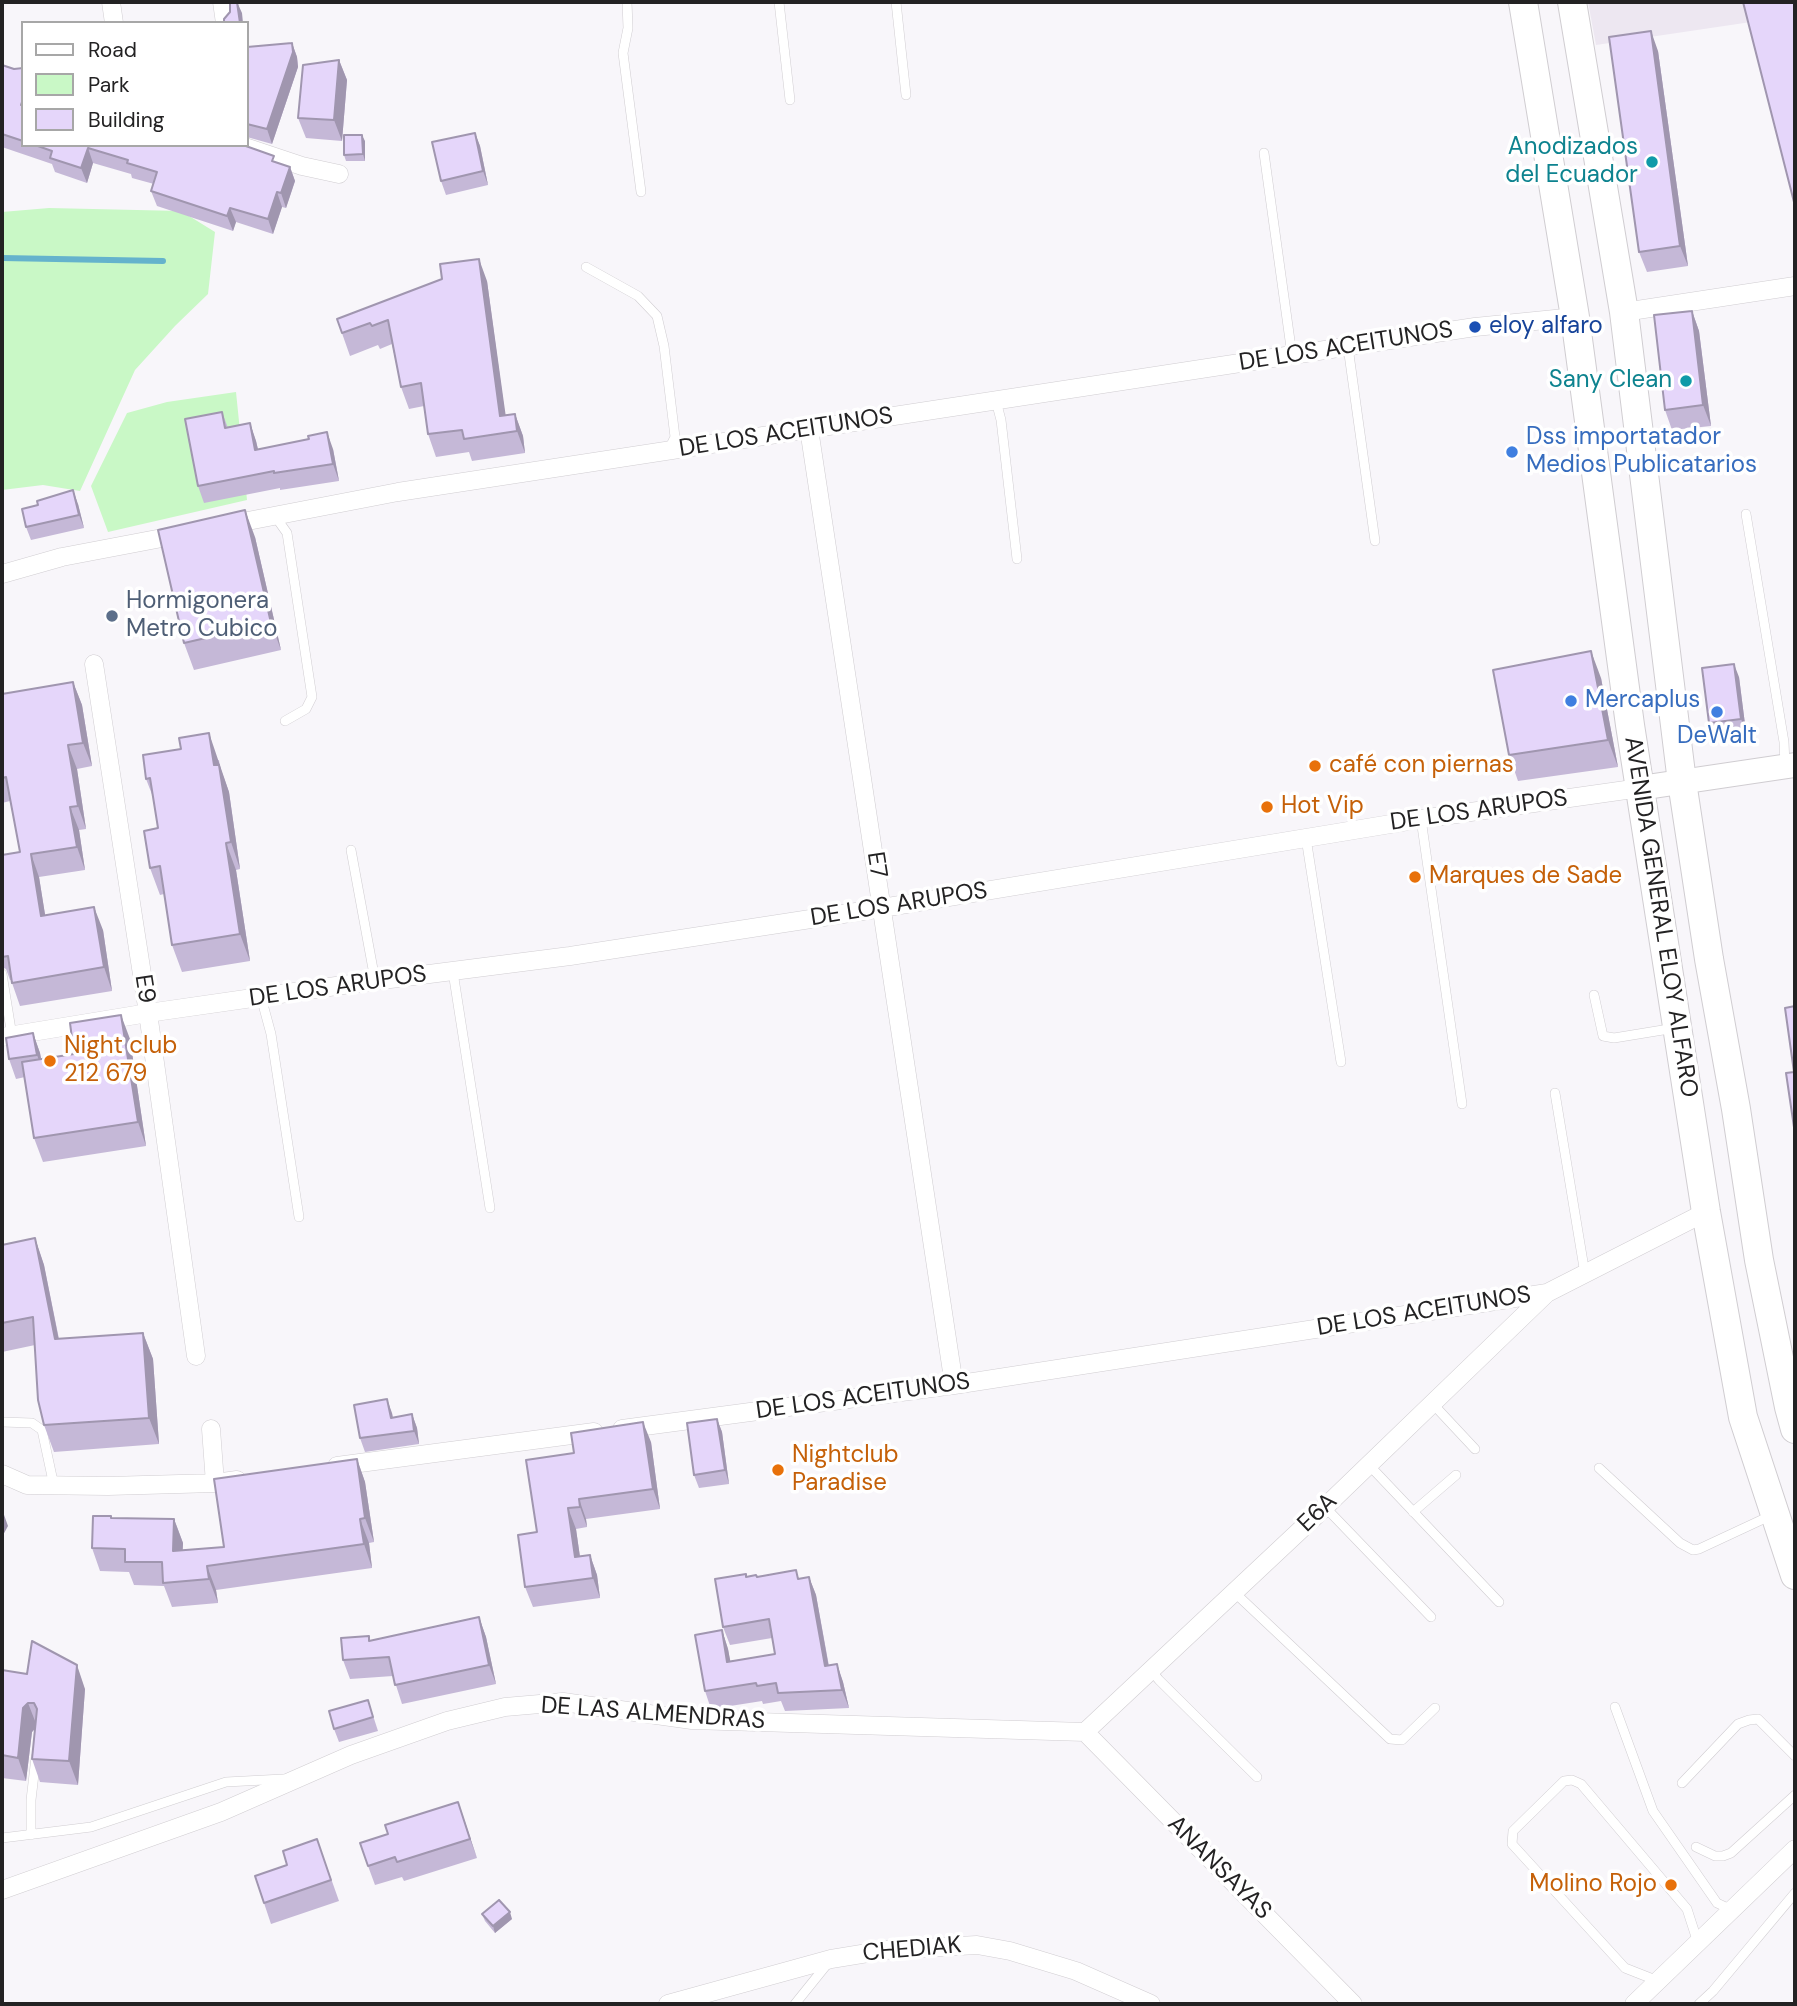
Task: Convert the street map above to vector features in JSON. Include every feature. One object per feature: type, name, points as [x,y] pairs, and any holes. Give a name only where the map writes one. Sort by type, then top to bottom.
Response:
[{"type":"main road","name":"AVENIDA GENERAL ELOY ALFARO","points":[[1524,2],[1575,317],[1619,653],[1706,1212],[1743,1417],[1795,1575]]},
{"type":"main road","name":"AVENIDA GENERAL ELOY ALFARO","points":[[1572,2],[1624,312],[1682,782],[1709,960],[1736,1109],[1759,1260],[1795,1429]]},
{"type":"street","points":[[111,2],[114,21]]},
{"type":"street","points":[[222,2],[225,21]]},
{"type":"street","points":[[245,147],[302,166],[339,174]]},
{"type":"street","points":[[1624,312],[1795,286]]},
{"type":"street","name":"DE LOS ACEITUNOS","points":[[2,574],[62,557],[398,492],[1475,327],[1575,317]]},
{"type":"street","name":"E7","points":[[809,429],[954,1385]]},
{"type":"street","name":"E9","points":[[94,664],[148,1013],[196,1356]]},
{"type":"street","name":"DE LOS ARUPOS","points":[[7,1036],[148,1013],[375,980],[453,972],[882,908],[1421,818],[1790,766]]},
{"type":"street","name":"DE LOS ACEITUNOS","points":[[325,1468],[954,1385],[1548,1293],[1706,1212]]},
{"type":"street","name":"E6A","points":[[1086,1732],[1548,1293]]},
{"type":"street","points":[[211,1429],[215,1483]]},
{"type":"street","points":[[2,1474],[27,1485],[54,1486],[215,1483],[256,1477]]},
{"type":"street","name":"DE LAS ALMENDRAS","points":[[2,1890],[221,1812],[351,1755],[447,1721],[505,1707],[563,1702],[692,1720],[1086,1732]]},
{"type":"street","name":"ANANSAYAS","points":[[1086,1732],[1353,2004]]},
{"type":"street","points":[[1634,2004],[1795,1849]]},
{"type":"street","name":"CHEDIAK","points":[[668,2004],[831,1959],[886,1950],[977,1945],[1010,1951],[1076,1971],[1151,2004]]},
{"type":"lane","points":[[627,2],[628,28],[622,53],[641,192]]},
{"type":"lane","points":[[779,2],[790,100]]},
{"type":"lane","points":[[896,2],[906,95]]},
{"type":"lane","points":[[1264,153],[1292,355]]},
{"type":"lane","points":[[586,267],[638,296],[657,316],[664,346],[675,437],[668,451]]},
{"type":"lane","points":[[1348,347],[1375,541]]},
{"type":"lane","points":[[996,401],[1001,420],[1017,559]]},
{"type":"lane","points":[[1746,514],[1790,766]]},
{"type":"lane","points":[[275,516],[287,533],[312,697],[306,709],[285,721]]},
{"type":"lane","points":[[1421,818],[1462,1104]]},
{"type":"lane","points":[[1306,838],[1341,1062]]},
{"type":"lane","points":[[351,850],[375,980]]},
{"type":"lane","points":[[453,972],[491,1208]]},
{"type":"lane","points":[[2,974],[7,1036]]},
{"type":"lane","points":[[1594,995],[1603,1036],[1614,1038],[1677,1028]]},
{"type":"lane","points":[[261,997],[273,1045],[299,1217]]},
{"type":"lane","points":[[1555,1093],[1584,1274]]},
{"type":"lane","points":[[1432,1403],[1475,1449]]},
{"type":"lane","points":[[2,1422],[32,1423],[42,1430],[54,1486]]},
{"type":"lane","points":[[1368,1464],[1499,1602]]},
{"type":"lane","points":[[1599,1468],[1680,1542],[1693,1549],[1699,1549],[1774,1514]]},
{"type":"lane","points":[[1413,1512],[1457,1475]]},
{"type":"lane","points":[[1325,1507],[1432,1617]]},
{"type":"lane","points":[[1234,1592],[1390,1739],[1402,1740],[1435,1708]]},
{"type":"lane","points":[[1150,1669],[1256,1777]]},
{"type":"lane","points":[[1615,1707],[1653,1811],[1717,1903],[1732,1910]]},
{"type":"lane","points":[[1682,1783],[1738,1724],[1749,1720],[1758,1719],[1795,1756]]},
{"type":"lane","points":[[31,1835],[31,1800],[37,1746]]},
{"type":"lane","points":[[2,1838],[91,1827],[226,1782],[295,1779]]},
{"type":"lane","points":[[1658,1981],[1625,1968],[1512,1844],[1513,1831],[1564,1782],[1572,1780],[1581,1784],[1687,1909],[1698,1942]]},
{"type":"lane","points":[[1696,1847],[1715,1856],[1731,1853],[1795,1795]]},
{"type":"lane","points":[[1699,2004],[1720,1983],[1795,1893]]},
{"type":"lane","points":[[795,2004],[831,1959]]},
{"type":"shaded area","points":[[1588,2],[1795,2],[1751,22],[1596,45]]},
{"type":"green space","points":[[49,208],[181,211],[215,232],[208,294],[135,370],[80,491],[43,485],[2,490],[2,212]]},
{"type":"green space","points":[[236,392],[247,500],[108,532],[91,486],[127,413],[167,402]]},
{"type":"building","points":[[230,2],[237,2],[240,21],[224,21],[230,12]]},
{"type":"building","points":[[1743,2],[1795,2],[1795,206]]},
{"type":"building","name":"Anodizados del Ecuador","points":[[1651,31],[1680,246],[1639,252],[1609,37]]},
{"type":"building","points":[[292,43],[293,52],[267,129],[248,124],[248,47]]},
{"type":"building","points":[[339,60],[334,120],[298,118],[303,65]]},
{"type":"building","points":[[2,65],[21,68],[21,140],[2,134]]},
{"type":"building","points":[[475,133],[483,171],[441,181],[432,142]]},
{"type":"building","points":[[344,135],[362,135],[363,154],[344,155]]},
{"type":"building","points":[[41,147],[248,147],[274,156],[272,161],[290,167],[281,193],[277,192],[268,219],[230,208],[227,216],[151,191],[157,172],[127,163],[128,160],[88,148],[81,168],[50,158],[52,151]]},
{"type":"building","points":[[479,259],[500,416],[515,414],[517,431],[464,439],[462,430],[428,434],[421,383],[401,387],[388,320],[342,333],[337,319],[442,279],[440,264]]},
{"type":"building","name":"Sany Clean","points":[[1692,311],[1703,405],[1665,410],[1654,315]]},
{"type":"building","points":[[222,412],[225,428],[250,423],[255,450],[309,439],[308,436],[327,432],[333,464],[274,471],[198,486],[185,419]]},
{"type":"building","points":[[73,490],[79,515],[26,527],[22,509],[38,505],[37,501]]},
{"type":"building","points":[[245,510],[271,623],[184,643],[158,530]]},
{"type":"building","points":[[1591,651],[1608,740],[1509,755],[1493,670]]},
{"type":"building","points":[[1734,664],[1741,719],[1709,723],[1702,668]]},
{"type":"building","points":[[73,682],[83,743],[68,745],[78,806],[70,807],[77,847],[31,854],[41,916],[94,907],[104,967],[12,983],[8,956],[2,957],[2,855],[20,852],[6,777],[2,778],[2,694]]},
{"type":"building","points":[[209,733],[214,765],[219,765],[231,842],[226,843],[240,934],[172,945],[160,866],[150,868],[144,831],[158,828],[150,778],[146,779],[143,755],[181,749],[179,738]]},
{"type":"building","points":[[1795,1006],[1795,1134],[1786,1073],[1794,1072],[1785,1008]]},
{"type":"building","points":[[121,1015],[138,1122],[34,1138],[22,1062],[74,1054],[70,1023]]},
{"type":"building","points":[[33,1033],[37,1055],[9,1059],[6,1038]]},
{"type":"building","points":[[35,1238],[55,1339],[143,1333],[149,1418],[44,1425],[38,1400],[33,1317],[2,1323],[2,1245]]},
{"type":"building","points":[[387,1399],[391,1418],[412,1414],[414,1431],[360,1438],[354,1405]]},
{"type":"building","points":[[717,1419],[725,1470],[694,1475],[687,1423]]},
{"type":"building","points":[[643,1422],[653,1489],[579,1499],[580,1507],[568,1508],[575,1557],[590,1555],[593,1578],[525,1587],[518,1535],[537,1532],[526,1460],[574,1453],[571,1433]]},
{"type":"building","points":[[357,1459],[365,1518],[360,1519],[364,1544],[207,1566],[209,1579],[163,1583],[162,1562],[125,1562],[125,1549],[92,1548],[93,1516],[174,1519],[173,1551],[224,1547],[214,1479]]},
{"type":"building","points":[[796,1570],[798,1579],[809,1577],[825,1666],[837,1664],[842,1690],[778,1693],[776,1683],[757,1686],[756,1683],[705,1691],[695,1635],[722,1630],[727,1662],[775,1654],[769,1619],[723,1627],[715,1579],[746,1574],[746,1577],[757,1577]]},
{"type":"building","points":[[479,1617],[489,1665],[395,1685],[389,1657],[343,1660],[341,1638],[369,1636],[369,1641]]},
{"type":"building","points":[[32,1641],[77,1665],[69,1761],[32,1759],[37,1709],[34,1703],[28,1703],[23,1708],[18,1758],[2,1755],[2,1670],[27,1674]]},
{"type":"building","points":[[368,1700],[373,1717],[334,1729],[329,1711]]},
{"type":"building","points":[[458,1802],[470,1839],[397,1862],[395,1857],[368,1866],[360,1843],[388,1834],[385,1825]]},
{"type":"building","points":[[317,1839],[331,1880],[264,1903],[255,1876],[287,1865],[283,1851]]},
{"type":"building","points":[[499,1900],[510,1912],[493,1926],[482,1914]]},
{"type":"waterway","points":[[2,258],[163,261]]},
{"type":"place","name":"Anodizados del Ecuador","points":[[1652,162]]},
{"type":"place","name":"eloy alfaro","points":[[1475,327]]},
{"type":"place","name":"Sany Clean","points":[[1686,381]]},
{"type":"place","name":"Dss importatador Medios Publicatarios","points":[[1512,452]]},
{"type":"place","name":"Hormigonera Metro Cubico","points":[[112,616]]},
{"type":"place","name":"Mercaplus","points":[[1571,701]]},
{"type":"place","name":"DeWalt","points":[[1717,712]]},
{"type":"place","name":"café con piernas","points":[[1315,766]]},
{"type":"place","name":"Hot Vip","points":[[1267,807]]},
{"type":"place","name":"Marques de Sade","points":[[1415,877]]},
{"type":"place","name":"Night club 212 679","points":[[50,1061]]},
{"type":"place","name":"Nightclub Paradise","points":[[778,1470]]},
{"type":"place","name":"Molino Rojo","points":[[1671,1885]]}]
